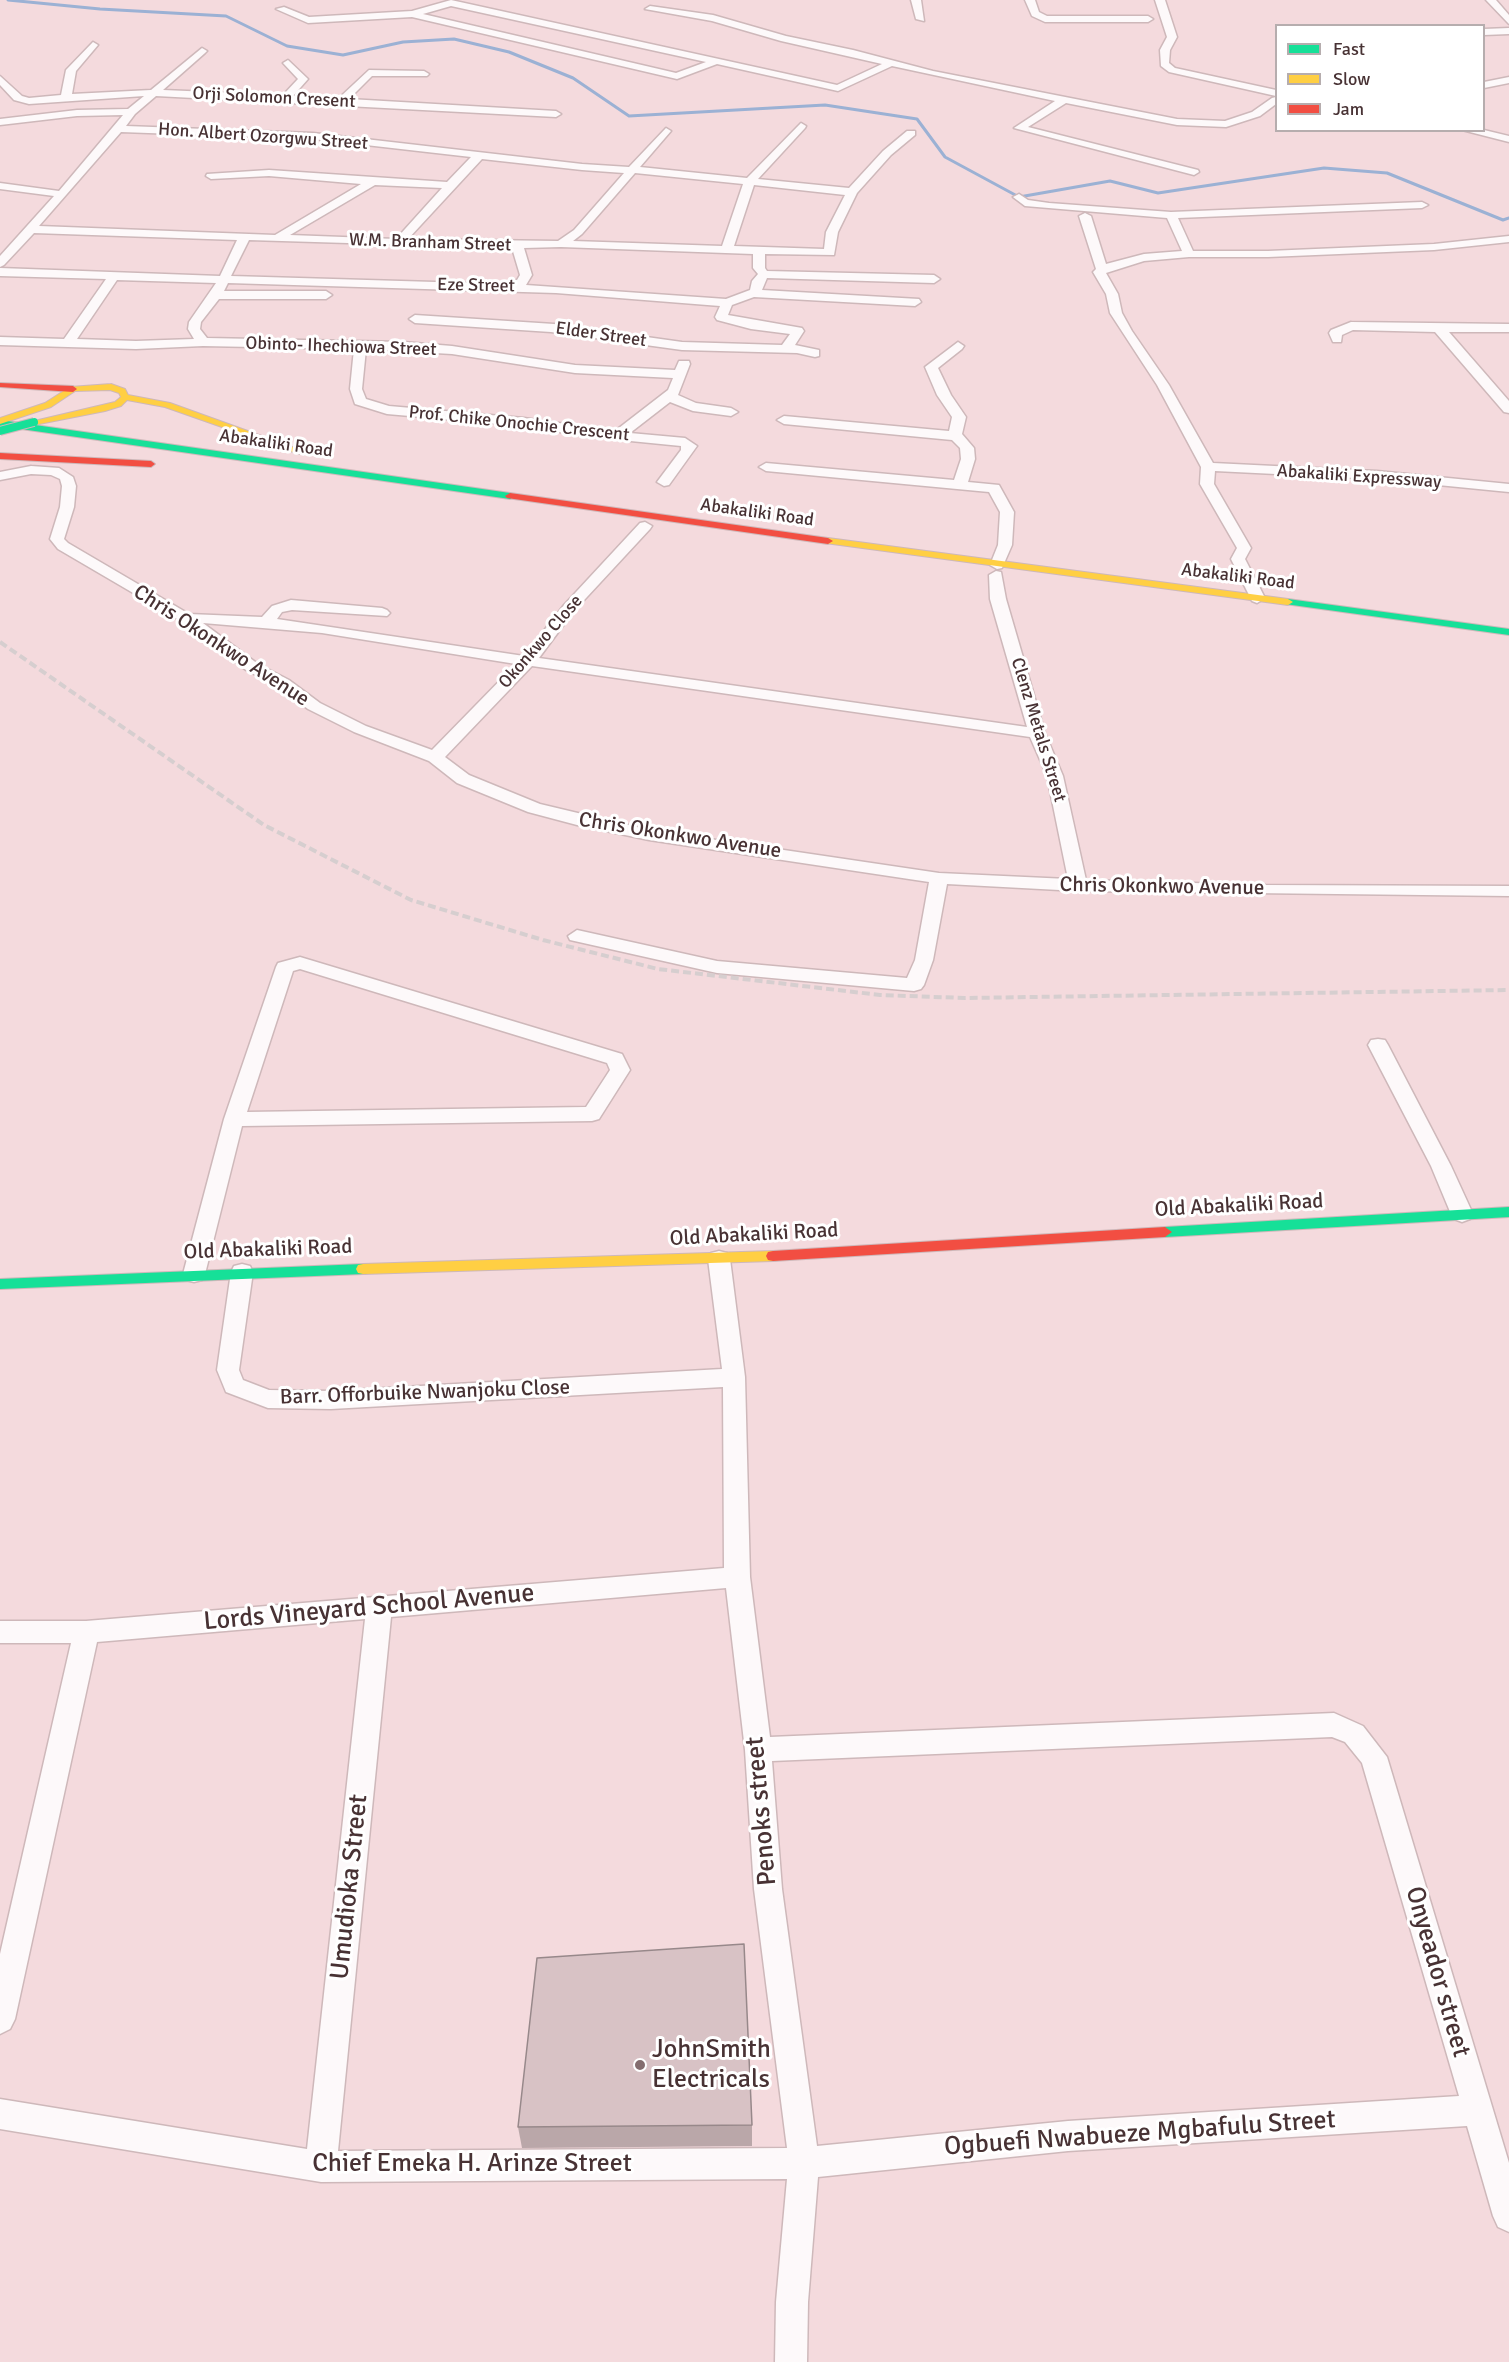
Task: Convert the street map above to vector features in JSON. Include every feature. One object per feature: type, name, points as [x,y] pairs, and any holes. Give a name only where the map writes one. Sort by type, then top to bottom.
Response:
[{"type":"main road","points":[[0,385],[73,389],[94,386],[111,387],[122,391],[125,397]]},
{"type":"main road","points":[[0,422],[48,405],[73,389]]},
{"type":"main road","points":[[0,433],[34,422],[105,408],[118,404],[125,397]]},
{"type":"main road","points":[[125,397],[167,405],[381,477]]},
{"type":"main road","name":"Abakaliki Road","points":[[0,422],[996,570],[1257,598],[1509,632]]},
{"type":"main road","name":"Abakaliki Road","points":[[0,433],[645,526],[996,570],[1509,642]]},
{"type":"main road","points":[[0,456],[164,465]]},
{"type":"main road","points":[[200,466],[248,469]]},
{"type":"main road","name":"Old Abakaliki Road","points":[[0,1284],[242,1272],[719,1259],[1509,1212]]},
{"type":"street","points":[[916,0],[921,19]]},
{"type":"street","points":[[1030,0],[1035,14],[1045,19],[1148,19]]},
{"type":"street","points":[[1160,0],[1172,37],[1165,50],[1164,64],[1172,70],[1275,93]]},
{"type":"street","points":[[1491,0],[1509,21]]},
{"type":"street","points":[[281,9],[308,20],[410,14],[451,3],[838,88],[891,63]]},
{"type":"street","points":[[650,9],[713,18],[784,39],[932,74],[1196,124],[1226,124],[1243,119],[1275,101]]},
{"type":"street","points":[[410,14],[677,76],[717,61]]},
{"type":"street","points":[[1485,32],[1509,31]]},
{"type":"street","points":[[66,98],[71,70],[93,45]]},
{"type":"street","points":[[0,264],[119,129],[130,112],[202,51]]},
{"type":"street","points":[[285,99],[303,79],[288,63]]},
{"type":"street","points":[[341,102],[369,73],[424,74]]},
{"type":"street","name":"Orji Solomon Cresent","points":[[0,80],[23,100],[154,94],[238,94],[285,99],[556,114]]},
{"type":"street","points":[[1485,85],[1509,80]]},
{"type":"street","points":[[1066,99],[1018,128],[1194,172]]},
{"type":"street","points":[[0,122],[77,113],[130,112]]},
{"type":"street","points":[[727,249],[748,182],[801,126]]},
{"type":"street","name":"Hon. Albert Ozorgwu Street","points":[[119,129],[313,136],[479,156],[852,192]]},
{"type":"street","points":[[561,244],[578,232],[666,131]]},
{"type":"street","points":[[1476,132],[1509,139]]},
{"type":"street","points":[[852,192],[887,153],[912,134]]},
{"type":"street","points":[[400,241],[479,156]]},
{"type":"street","points":[[211,176],[269,173],[373,182],[450,185]]},
{"type":"street","points":[[277,238],[373,182]]},
{"type":"street","points":[[0,186],[60,194]]},
{"type":"street","name":"W.M. Branham Street","points":[[30,229],[830,254],[829,245],[832,232],[852,192]]},
{"type":"street","points":[[1019,197],[1025,202],[1049,206],[1145,211],[1171,215],[1422,206]]},
{"type":"street","points":[[1171,215],[1189,254]]},
{"type":"street","points":[[1085,216],[1102,269],[1099,272],[1112,294],[1116,313],[1139,352],[1163,385],[1208,467],[1207,484],[1244,548],[1238,559],[1257,598]]},
{"type":"street","points":[[203,342],[194,329],[195,322],[216,296],[245,236]]},
{"type":"street","points":[[1102,269],[1144,258],[1189,254],[1268,254],[1422,248],[1509,239]]},
{"type":"street","points":[[508,286],[521,283],[526,275],[517,245]]},
{"type":"street","points":[[759,251],[759,268],[764,274],[934,279]]},
{"type":"street","name":"Eze Street","points":[[0,272],[430,286],[508,286],[727,303]]},
{"type":"street","points":[[764,274],[758,281],[756,292],[727,303],[720,317],[725,320],[798,331],[786,349]]},
{"type":"street","points":[[68,343],[114,276]]},
{"type":"street","points":[[409,333],[430,286]]},
{"type":"street","points":[[751,293],[915,303]]},
{"type":"street","points":[[216,296],[356,295]]},
{"type":"street","points":[[1336,339],[1335,333],[1340,329],[1357,325],[1439,328],[1509,327]]},
{"type":"street","name":"Elder Street","points":[[409,333],[554,328],[560,331],[577,331],[682,346],[814,352]]},
{"type":"street","points":[[1439,328],[1509,410]]},
{"type":"street","name":"Obinto- Ihechiowa Street","points":[[0,341],[153,345],[203,342],[360,346],[409,333],[452,351],[575,369],[680,374]]},
{"type":"street","name":"Prof. Chike Onochie Crescent","points":[[360,346],[356,395],[360,401],[372,406],[409,412],[524,422],[617,436],[685,442],[690,446],[664,482]]},
{"type":"street","points":[[617,436],[674,392],[680,374],[685,368],[682,346]]},
{"type":"street","points":[[955,436],[959,417],[944,395],[932,367],[958,346]]},
{"type":"street","points":[[668,396],[693,407],[731,412]]},
{"type":"street","points":[[784,420],[955,436],[965,442],[969,459],[960,485]]},
{"type":"street","points":[[766,467],[994,488],[1007,512],[1005,545],[996,570]]},
{"type":"street","name":"Abakaliki Expressway","points":[[1208,467],[1377,475],[1509,488]]},
{"type":"street","name":"Chris Okonkwo Avenue","points":[[0,476],[31,470],[54,471],[66,477],[69,486],[67,507],[57,539],[63,546],[186,618],[252,667],[283,683],[314,706],[360,729],[435,757],[463,779],[534,808],[577,820],[649,835],[939,878],[1078,886],[1509,891]]},
{"type":"street","name":"Okonkwo Close","points":[[435,757],[528,661],[569,608],[645,526]]},
{"type":"street","name":"Clenz Metals Street","points":[[996,570],[998,598],[1037,733],[1055,776],[1078,886]]},
{"type":"street","points":[[266,622],[277,609],[291,604],[382,613]]},
{"type":"street","points":[[186,618],[266,622],[1037,733]]},
{"type":"street","points":[[577,936],[717,967],[914,985],[924,960],[939,878]]},
{"type":"street","points":[[194,1274],[234,1119],[285,967],[300,963],[615,1059],[620,1070],[592,1114],[234,1119]]},
{"type":"street","points":[[1378,1045],[1441,1166],[1462,1214]]},
{"type":"street","name":"Penoks street","points":[[719,1259],[734,1377],[737,1577],[758,1750],[768,1889],[804,2163],[792,2302],[791,2362]]},
{"type":"street","name":"Barr. Offorbuike Nwanjoku Close","points":[[242,1272],[228,1370],[234,1386],[268,1399],[343,1399],[734,1377]]},
{"type":"street","name":"Lords Vineyard School Avenue","points":[[0,1632],[86,1632],[737,1577]]},
{"type":"street","name":"Umudioka Street","points":[[321,2167],[379,1606]]},
{"type":"street","points":[[0,2019],[86,1632]]},
{"type":"street","name":"Onyeador street","points":[[758,1750],[1334,1725],[1353,1734],[1374,1757],[1509,2216]]},
{"type":"street","name":"Ogbuefi Nwabueze Mgbafulu Street","points":[[804,2163],[1068,2136],[1477,2110]]},
{"type":"street","name":"Chief Emeka H. Arinze Street","points":[[0,2114],[321,2167],[804,2163]]},
{"type":"building","name":"JohnSmith Electricals","points":[[744,1944],[752,2125],[518,2127],[537,1958]]},
{"type":"waterway","points":[[8,0],[100,9],[226,16],[287,46],[343,55],[403,42],[454,39],[509,52],[573,78],[629,116],[825,105],[917,119],[945,157],[1019,197],[1110,181],[1158,193],[1324,168],[1387,173],[1503,220],[1509,218]]},
{"type":"railway","points":[[0,642],[264,825],[411,900],[543,940],[658,969],[880,995],[965,998],[1509,990]]},
{"type":"traffic: fast","points":[[0,431],[34,422]]},
{"type":"traffic: fast","points":[[0,423],[510,496]]},
{"type":"traffic: fast","points":[[1288,602],[1509,632]]},
{"type":"traffic: fast","points":[[1165,1232],[1509,1212]]},
{"type":"traffic: fast","points":[[0,1284],[363,1269]]},
{"type":"traffic: slow","points":[[0,421],[48,405],[73,389],[111,387],[122,391],[125,397],[118,404],[105,408],[34,422]]},
{"type":"traffic: slow","points":[[125,397],[167,405],[302,452]]},
{"type":"traffic: slow","points":[[828,541],[1288,602]]},
{"type":"traffic: slow","points":[[363,1269],[773,1256]]},
{"type":"traffic: jam","points":[[0,385],[73,389]]},
{"type":"traffic: jam","points":[[0,456],[151,464]]},
{"type":"traffic: jam","points":[[510,496],[828,541]]},
{"type":"traffic: jam","points":[[773,1256],[1165,1232]]},
{"type":"place","name":"JohnSmith Electricals","points":[[640,2065]]}]
